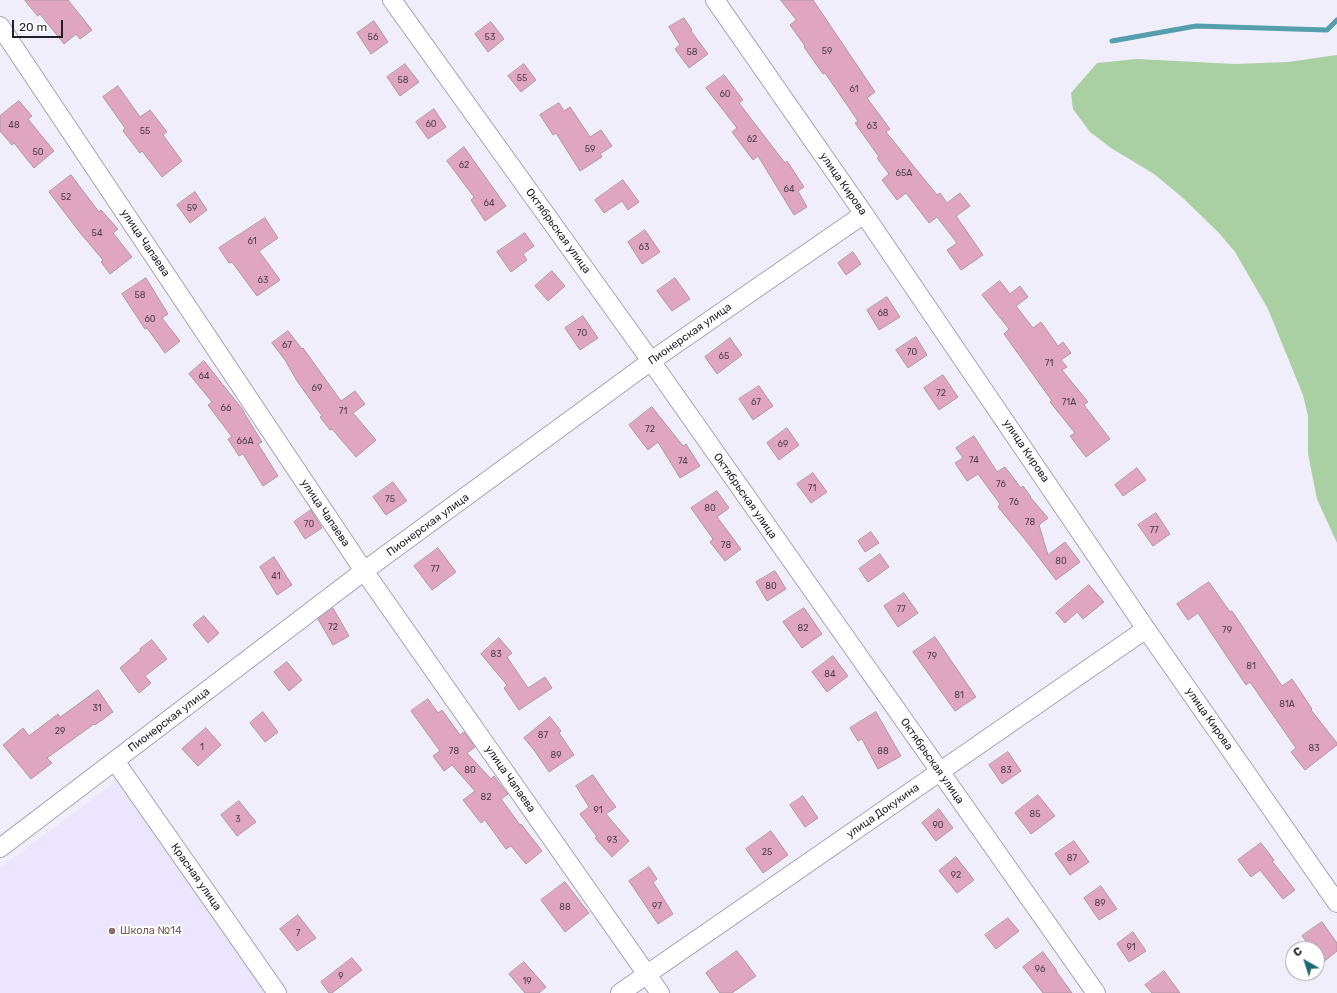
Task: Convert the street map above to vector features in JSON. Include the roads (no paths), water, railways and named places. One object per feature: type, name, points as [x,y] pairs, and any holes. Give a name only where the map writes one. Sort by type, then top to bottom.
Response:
[{"type":"street","name":"Октябрьская улица","points":[[392,0],[651,361],[1096,993]]},
{"type":"street","name":"улица Кирова","points":[[715,0],[864,214],[1146,629],[1337,903]]},
{"type":"street","name":"улица Чапаева","points":[[0,26],[364,571],[660,993]]},
{"type":"street","name":"Пионерская улица","points":[[0,848],[364,571],[651,361],[864,214]]},
{"type":"street","name":"улица Докукина","points":[[620,993],[1146,629]]},
{"type":"street","name":"Красная улица","points":[[115,761],[277,993]]},
{"type":"waterway","points":[[1112,41],[1196,26],[1327,30],[1337,20]]},
{"type":"place","name":"Школа №14","points":[[112,931]]}]
